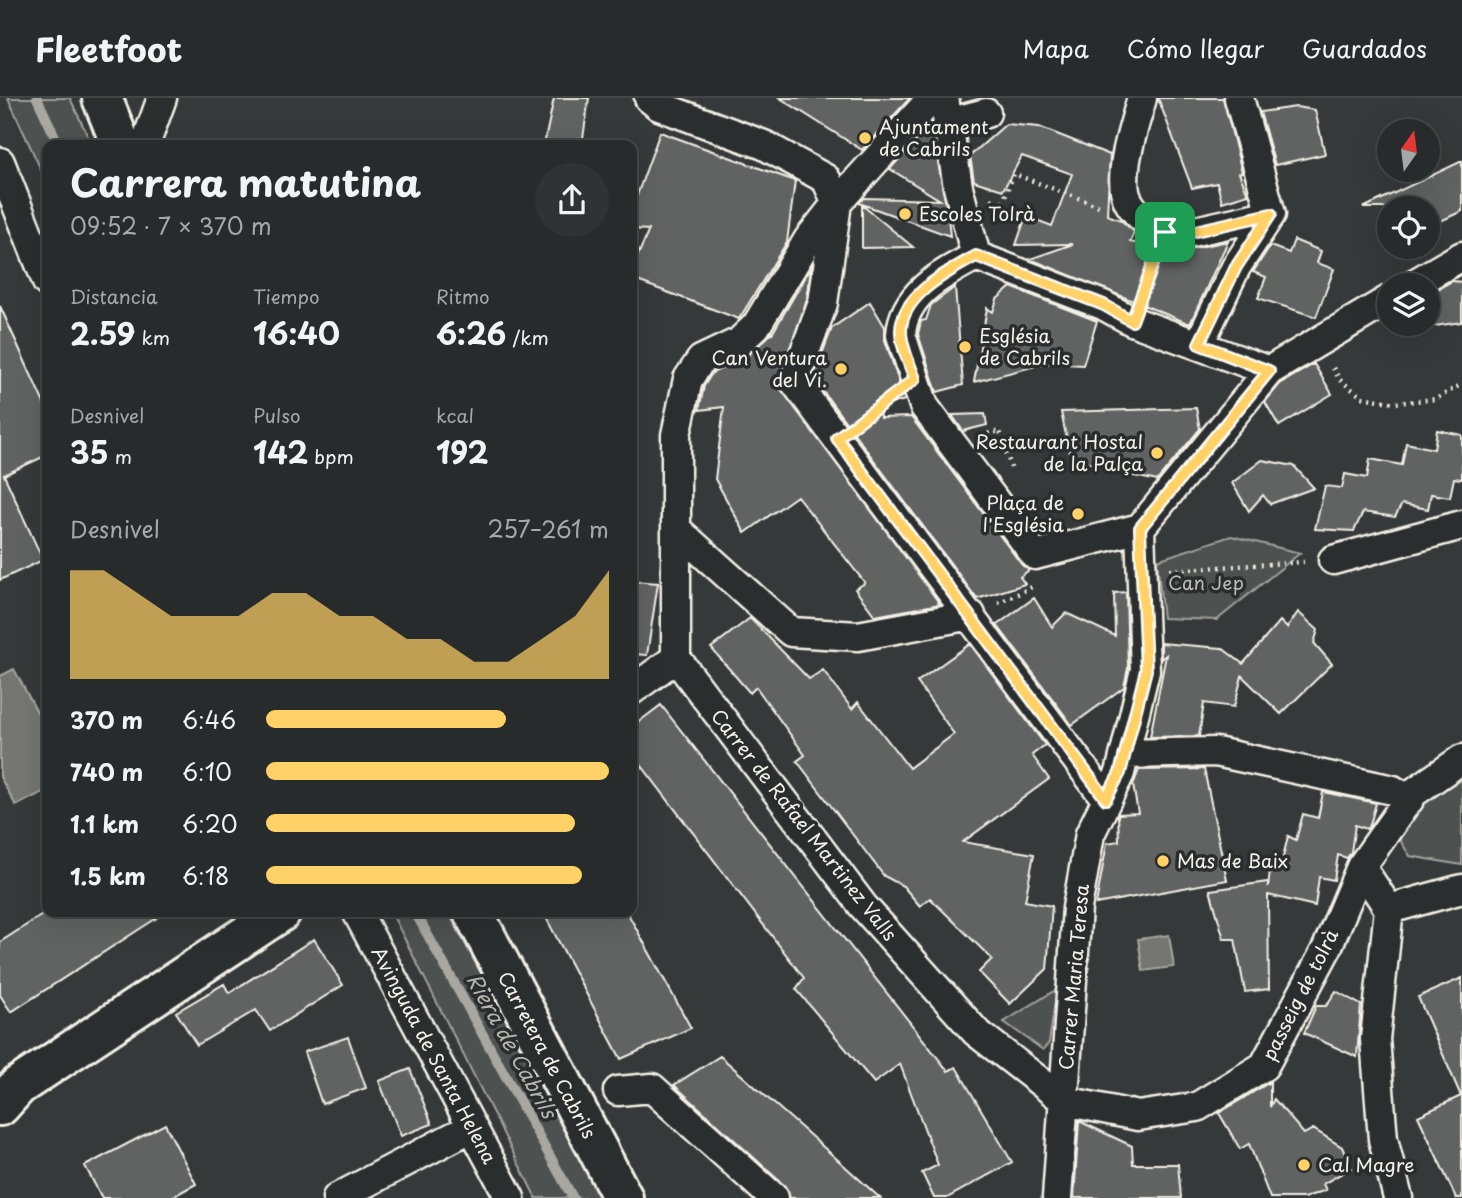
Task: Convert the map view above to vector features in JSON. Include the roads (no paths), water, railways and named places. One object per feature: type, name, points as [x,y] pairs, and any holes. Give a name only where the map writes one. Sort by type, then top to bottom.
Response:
[{"type":"street","points":[[102,98],[119,140]]},
{"type":"street","points":[[147,140],[162,98]]},
{"type":"street","points":[[649,98],[659,106],[764,145],[826,179],[837,203],[823,303],[794,381],[1106,799]]},
{"type":"street","points":[[637,686],[676,658],[676,435],[688,379],[701,360],[739,341],[756,326],[808,240],[837,203],[932,98]]},
{"type":"street","points":[[1142,98],[1123,175],[1129,203],[1157,228],[1173,236],[1271,214]]},
{"type":"street","points":[[1199,344],[1236,267],[1271,214],[1239,98]]},
{"type":"street","points":[[976,256],[958,187],[946,110],[986,113]]},
{"type":"street","points":[[0,162],[42,269]]},
{"type":"street","points":[[1269,371],[1132,321],[1104,305],[976,256],[930,281],[908,310],[901,335],[924,406],[1035,555],[1140,528],[1269,371],[1377,307]]},
{"type":"street","points":[[1433,273],[1462,256]]},
{"type":"street","points":[[1333,561],[1462,525]]},
{"type":"street","name":"Carrer Maria Teresa","points":[[1065,1101],[1077,908],[1090,834],[1120,773],[1146,670],[1140,528]]},
{"type":"street","points":[[676,529],[791,632],[858,636],[971,615]]},
{"type":"street","name":"Carrer de Rafael Martinez Valls","points":[[676,658],[863,906],[976,1032],[1065,1101]]},
{"type":"street","points":[[1125,754],[1216,752],[1393,790],[1409,800]]},
{"type":"street","name":"passeig de tolrà","points":[[1065,1101],[1138,1116],[1198,1107],[1264,1066],[1326,948],[1361,867],[1413,793],[1462,759]]},
{"type":"street","points":[[1361,867],[1390,909],[1375,1039],[1383,1139],[1398,1198]]},
{"type":"street","points":[[1390,909],[1462,889]]},
{"type":"street","points":[[0,1106],[18,1086],[273,917]]},
{"type":"street","name":"Avinguda de Santa Helena","points":[[360,917],[510,1198]]},
{"type":"street","name":"Carretera de Cabrils","points":[[476,917],[623,1198]]},
{"type":"street","points":[[618,1091],[652,1088],[775,1198]]},
{"type":"street","points":[[1056,1198],[1065,1101]]},
{"type":"street","points":[[337,1198],[472,1127]]},
{"type":"waterway","name":"Riera de Cabrils","points":[[37,98],[57,140]]},
{"type":"waterway","name":"Riera de Cabrils","points":[[418,917],[573,1198]]},
{"type":"place","name":"Ajuntament de Cabrils","points":[[865,138]]},
{"type":"place","name":"Escoles Tolrà","points":[[905,214]]},
{"type":"place","name":"Església de Cabrils","points":[[965,347]]},
{"type":"place","name":"Can Ventura del Vi.","points":[[841,369]]},
{"type":"place","name":"Restaurant Hostal de la Palça","points":[[1157,453]]},
{"type":"place","name":"Plaça de l'Església","points":[[1078,514]]},
{"type":"place","name":"Mas de Baix","points":[[1163,861]]},
{"type":"place","name":"Cal Magre","points":[[1304,1165]]},
{"type":"park label","name":"Can Jep","points":[[1206,583]]}]
